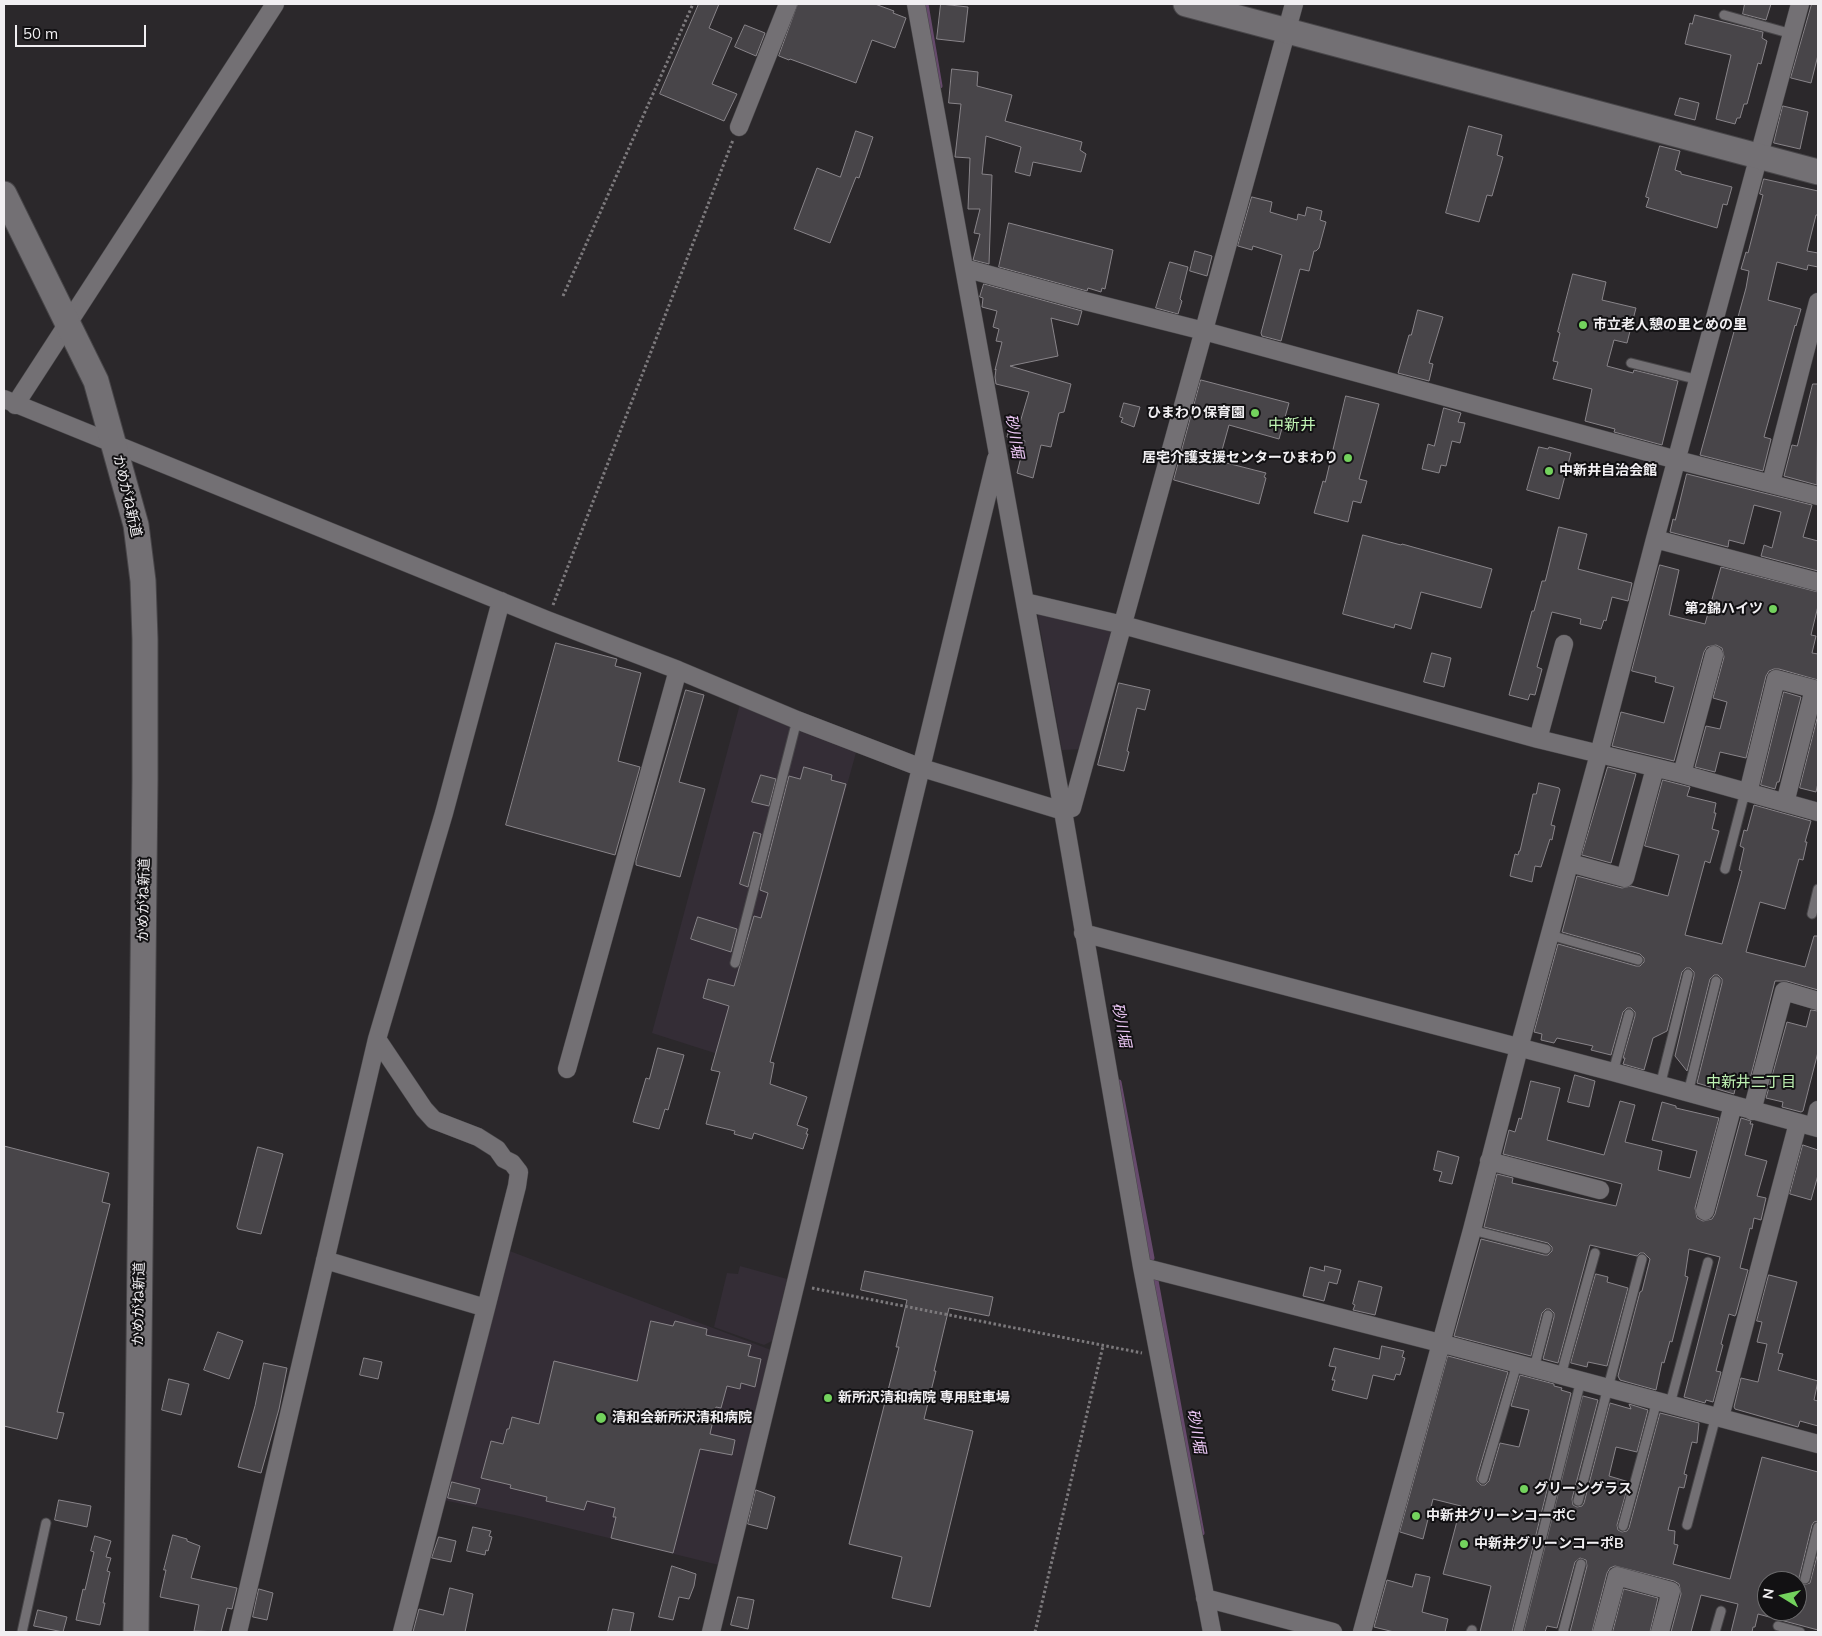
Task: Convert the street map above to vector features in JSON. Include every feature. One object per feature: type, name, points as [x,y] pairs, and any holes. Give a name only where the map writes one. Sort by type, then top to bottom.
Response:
[{"type":"street","points":[[275,4],[69,324],[10,402],[548,620],[678,670],[797,720],[922,768],[1063,811],[1072,808],[1294,4]]},
{"type":"street","points":[[739,127],[788,4]]},
{"type":"street","points":[[916,4],[1063,811],[1142,1267],[1212,1632]]},
{"type":"street","points":[[1186,4],[1760,156],[1817,166]]},
{"type":"street","points":[[1362,1632],[1472,1230],[1655,539],[1800,4]]},
{"type":"street","name":"かめがね新道","points":[[4,194],[96,381],[136,525],[143,581],[145,780],[136,1632]]},
{"type":"street","points":[[964,268],[1204,331],[1677,460],[1818,496]]},
{"type":"street","points":[[1771,483],[1818,302]]},
{"type":"street","points":[[711,1632],[922,768],[997,452]]},
{"type":"street","points":[[1655,539],[1818,582]]},
{"type":"street","points":[[238,1632],[377,1039],[444,813],[501,601]]},
{"type":"street","points":[[1025,602],[1123,626],[1538,740],[1682,774],[1818,812]]},
{"type":"street","points":[[1538,740],[1564,644]]},
{"type":"street","points":[[1682,774],[1714,655]]},
{"type":"street","points":[[567,1069],[678,670]]},
{"type":"street","points":[[1746,792],[1776,679],[1804,686],[1814,689],[1785,803]]},
{"type":"street","points":[[1570,863],[1624,878],[1655,768]]},
{"type":"street","points":[[1083,933],[1613,1072],[1810,1126]]},
{"type":"street","points":[[1752,1111],[1784,992],[1818,1001]]},
{"type":"street","points":[[377,1039],[413,1094],[434,1120],[478,1137],[497,1149],[519,1172],[486,1308],[402,1632]]},
{"type":"street","points":[[1705,1211],[1733,1105]]},
{"type":"street","points":[[1718,1417],[1810,1126],[1818,1110]]},
{"type":"street","points":[[1489,1161],[1600,1190]]},
{"type":"street","points":[[325,1260],[486,1308]]},
{"type":"street","points":[[1142,1267],[1440,1343],[1818,1444]]},
{"type":"street","points":[[1602,1632],[1617,1576],[1671,1591],[1660,1632]]},
{"type":"street","points":[[1205,1598],[1333,1632]]},
{"type":"lane","points":[[1724,15],[1792,34]]},
{"type":"lane","points":[[1632,363],[1699,380]]},
{"type":"lane","points":[[735,963],[797,720]]},
{"type":"lane","points":[[1725,869],[1746,792]]},
{"type":"lane","points":[[1812,914],[1818,889]]},
{"type":"lane","points":[[1550,935],[1638,960]]},
{"type":"lane","points":[[1660,1086],[1688,974]]},
{"type":"lane","points":[[1688,1093],[1716,981]]},
{"type":"lane","points":[[1613,1072],[1629,1014]]},
{"type":"lane","points":[[1472,1230],[1546,1249]]},
{"type":"lane","points":[[1560,1375],[1594,1253]]},
{"type":"lane","points":[[1578,1501],[1642,1259]]},
{"type":"lane","points":[[1624,1526],[1708,1262]]},
{"type":"lane","points":[[1534,1368],[1548,1315]]},
{"type":"lane","points":[[1483,1479],[1517,1364]]},
{"type":"lane","points":[[1518,1632],[1581,1380]]},
{"type":"lane","points":[[1687,1525],[1718,1417]]},
{"type":"lane","points":[[22,1632],[46,1523]]},
{"type":"lane","points":[[1807,1571],[1818,1528]]},
{"type":"lane","points":[[1563,1632],[1581,1564]]},
{"type":"lane","points":[[1715,1632],[1721,1611]]},
{"type":"lane","points":[[1778,1626],[1800,1632]]},
{"type":"path","points":[[564,296],[693,4]]},
{"type":"path","points":[[548,620],[739,127]]},
{"type":"path","points":[[796,1285],[1159,1356]]},
{"type":"path","points":[[1034,1632],[1103,1346]]},
{"type":"shaded area","points":[[1037,611],[1114,632],[1083,749],[1062,750]]},
{"type":"shaded area","points":[[740,704],[857,749],[768,1070],[652,1033]]},
{"type":"shaded area","points":[[507,1250],[771,1350],[719,1565],[519,1516],[443,1500]]},
{"type":"shaded area","points":[[740,1266],[787,1279],[772,1341],[764,1345],[714,1327],[727,1273],[738,1274]]},
{"type":"building","points":[[699,4],[719,4],[709,28],[732,38],[712,84],[737,94],[724,121],[660,94]]},
{"type":"building","points":[[798,4],[875,4],[906,18],[895,48],[872,40],[856,83],[779,56]]},
{"type":"building","points":[[941,4],[968,7],[964,42],[937,39]]},
{"type":"building","points":[[1745,4],[1771,4],[1766,20],[1743,14]]},
{"type":"building","points":[[1812,4],[1818,4],[1818,55],[1811,83],[1791,78]]},
{"type":"building","points":[[1695,15],[1763,32],[1762,38],[1767,41],[1761,64],[1758,63],[1747,104],[1744,104],[1740,118],[1737,118],[1735,124],[1716,119],[1731,55],[1685,44],[1690,23],[1692,24]]},
{"type":"building","points":[[745,25],[765,33],[756,56],[735,47]]},
{"type":"building","points":[[952,69],[978,72],[977,86],[1012,95],[1005,121],[1082,142],[1080,150],[1086,154],[1081,172],[1033,162],[1030,176],[1015,172],[1021,147],[986,136],[982,174],[992,175],[989,264],[973,260],[980,234],[974,233],[980,209],[968,209],[970,158],[955,157],[961,104],[949,103]]},
{"type":"building","points":[[1680,98],[1699,103],[1695,120],[1675,115]]},
{"type":"building","points":[[1783,106],[1808,112],[1800,149],[1774,143]]},
{"type":"building","points":[[1469,126],[1502,135],[1497,155],[1503,157],[1492,196],[1487,195],[1479,222],[1446,213]]},
{"type":"building","points":[[856,131],[873,137],[859,178],[856,177],[830,243],[794,229],[817,168],[840,177]]},
{"type":"building","points":[[1660,146],[1680,151],[1675,170],[1681,172],[1681,174],[1732,187],[1727,205],[1723,204],[1717,228],[1646,207],[1649,198],[1646,197]]},
{"type":"building","points":[[1764,179],[1818,191],[1818,215],[1816,215],[1807,251],[1818,253],[1818,267],[1808,265],[1807,270],[1777,262],[1768,300],[1801,309],[1764,437],[1771,439],[1763,471],[1700,455],[1746,288],[1749,271],[1741,269],[1746,252],[1748,253],[1763,195],[1760,194]]},
{"type":"building","points":[[1252,197],[1272,202],[1270,212],[1297,220],[1298,214],[1305,216],[1307,207],[1322,211],[1320,220],[1326,222],[1319,248],[1314,251],[1309,271],[1300,269],[1281,341],[1262,336],[1261,333],[1282,255],[1253,246],[1252,250],[1238,246]]},
{"type":"building","points":[[1009,223],[1113,250],[1105,289],[1102,288],[1101,292],[1088,288],[1087,291],[999,267]]},
{"type":"building","points":[[1195,251],[1212,256],[1207,276],[1190,271]]},
{"type":"building","points":[[1170,262],[1188,267],[1178,314],[1156,308]]},
{"type":"building","points":[[1573,274],[1606,282],[1602,300],[1636,308],[1627,343],[1614,340],[1607,366],[1633,373],[1634,370],[1678,381],[1662,445],[1614,432],[1615,429],[1585,421],[1592,389],[1553,379],[1558,362],[1553,361],[1560,333],[1558,332]]},
{"type":"building","points":[[984,284],[1082,311],[1078,325],[1051,318],[1058,356],[1010,366],[1071,384],[1064,412],[1059,413],[1051,447],[1041,445],[1033,478],[1017,473],[1025,441],[1007,437],[1010,424],[1019,426],[1029,392],[996,384],[995,370],[1002,342],[996,341],[999,329],[993,327],[997,311],[982,307],[983,298],[980,297]]},
{"type":"building","points":[[1418,310],[1443,317],[1429,363],[1433,364],[1429,381],[1398,373]]},
{"type":"building","points":[[1201,380],[1289,403],[1279,439],[1229,425],[1219,461],[1266,473],[1259,504],[1174,480]]},
{"type":"building","points":[[1813,384],[1818,384],[1817,485],[1784,476],[1792,445],[1797,446]]},
{"type":"building","name":"居宅介護支援センターひまわり","points":[[1346,396],[1379,404],[1359,479],[1367,481],[1361,503],[1353,501],[1348,522],[1314,513],[1323,481],[1325,482]]},
{"type":"building","points":[[1124,403],[1140,407],[1134,427],[1121,422],[1123,418],[1120,417]]},
{"type":"building","points":[[1444,408],[1461,413],[1458,422],[1465,423],[1460,443],[1452,441],[1446,466],[1441,465],[1439,473],[1422,469],[1428,444],[1434,446]]},
{"type":"building","name":"中新井自治会館","points":[[1539,447],[1548,449],[1549,447],[1571,453],[1559,499],[1527,490]]},
{"type":"building","points":[[1687,474],[1812,505],[1803,537],[1818,541],[1818,571],[1761,556],[1764,545],[1772,548],[1781,512],[1754,505],[1744,544],[1729,540],[1728,547],[1670,532]]},
{"type":"building","points":[[1559,527],[1587,534],[1578,569],[1632,583],[1628,601],[1612,597],[1606,621],[1604,620],[1601,629],[1580,624],[1581,619],[1552,612],[1537,667],[1542,669],[1535,695],[1530,694],[1528,700],[1509,695],[1532,611],[1534,611],[1542,581],[1545,581]]},
{"type":"building","points":[[1363,535],[1492,569],[1481,608],[1421,592],[1411,629],[1395,624],[1394,628],[1343,614]]},
{"type":"building","points":[[1660,565],[1679,570],[1669,615],[1705,624],[1721,567],[1818,592],[1818,606],[1811,635],[1816,636],[1812,653],[1818,654],[1818,680],[1779,669],[1769,671],[1766,676],[1746,758],[1720,752],[1715,772],[1695,767],[1706,726],[1720,729],[1727,702],[1713,698],[1724,657],[1722,648],[1716,645],[1707,647],[1704,652],[1674,761],[1612,746],[1621,712],[1664,723],[1674,687],[1655,682],[1656,677],[1632,671]]},
{"type":"building","points":[[556,643],[617,659],[615,666],[641,673],[618,761],[640,767],[615,855],[506,825]]},
{"type":"building","points":[[1432,653],[1451,658],[1444,687],[1424,682]]},
{"type":"building","points":[[1119,683],[1150,690],[1145,710],[1137,708],[1124,771],[1098,765]]},
{"type":"building","points":[[686,690],[704,695],[679,782],[705,789],[680,877],[636,865],[636,861]]},
{"type":"building","points":[[1784,692],[1801,697],[1779,782],[1777,782],[1775,789],[1761,785]]},
{"type":"building","points":[[1818,715],[1818,783],[1816,792],[1800,788]]},
{"type":"building","points":[[804,767],[832,775],[831,780],[846,784],[770,1062],[774,1063],[770,1084],[807,1097],[797,1125],[808,1129],[803,1149],[754,1133],[752,1139],[734,1134],[735,1131],[706,1124],[720,1072],[711,1070],[729,1006],[703,998],[708,979],[734,986],[754,916],[761,918],[768,893],[760,890],[789,776],[800,779]]},
{"type":"building","points":[[1608,767],[1636,774],[1611,863],[1582,855]]},
{"type":"building","points":[[761,775],[776,779],[769,806],[752,802]]},
{"type":"building","points":[[1663,780],[1690,787],[1687,796],[1716,803],[1714,813],[1716,813],[1712,829],[1719,831],[1710,863],[1705,861],[1685,935],[1722,944],[1742,871],[1739,870],[1744,848],[1740,846],[1744,830],[1747,831],[1754,805],[1811,821],[1805,842],[1807,842],[1803,860],[1799,859],[1785,909],[1760,902],[1746,952],[1805,967],[1814,936],[1818,936],[1818,990],[1787,981],[1775,981],[1749,1083],[1737,1080],[1734,1094],[1697,1083],[1722,983],[1722,979],[1718,975],[1714,975],[1710,979],[1687,1071],[1675,1056],[1694,976],[1694,972],[1690,968],[1686,968],[1682,972],[1667,1031],[1653,1038],[1644,1070],[1623,1064],[1635,1016],[1635,1012],[1631,1008],[1627,1008],[1623,1012],[1611,1055],[1591,1050],[1593,1046],[1557,1038],[1554,1043],[1541,1040],[1542,1034],[1534,1032],[1558,944],[1636,966],[1640,966],[1644,962],[1644,958],[1640,954],[1562,932],[1577,876],[1622,888],[1631,886],[1668,896],[1679,855],[1645,846]]},
{"type":"building","points":[[1539,783],[1559,788],[1560,790],[1551,825],[1555,826],[1552,840],[1550,839],[1541,867],[1535,866],[1532,882],[1510,876],[1515,854],[1518,855],[1520,851],[1533,794],[1536,794]]},
{"type":"building","points":[[754,832],[761,834],[748,887],[740,884]]},
{"type":"building","points":[[698,917],[737,929],[731,952],[691,939]]},
{"type":"building","points":[[1811,1010],[1818,1011],[1818,1052],[1803,1111],[1801,1112],[1782,1107],[1783,1102],[1766,1098],[1787,1022],[1806,1027]]},
{"type":"building","points":[[658,1048],[684,1055],[668,1110],[665,1109],[659,1129],[633,1122],[646,1078],[649,1079]]},
{"type":"building","points":[[1575,1075],[1595,1081],[1589,1107],[1568,1102]]},
{"type":"building","points":[[1531,1081],[1560,1088],[1547,1140],[1604,1155],[1620,1101],[1635,1105],[1625,1142],[1662,1151],[1658,1170],[1690,1178],[1697,1151],[1652,1140],[1662,1102],[1676,1106],[1676,1108],[1719,1118],[1695,1208],[1697,1218],[1703,1221],[1712,1219],[1715,1214],[1741,1118],[1751,1121],[1750,1124],[1753,1124],[1745,1155],[1767,1161],[1757,1196],[1766,1198],[1761,1220],[1754,1218],[1752,1229],[1750,1228],[1740,1268],[1748,1270],[1736,1314],[1735,1316],[1729,1314],[1721,1344],[1723,1345],[1716,1371],[1721,1372],[1713,1402],[1706,1400],[1705,1403],[1684,1397],[1720,1257],[1689,1249],[1685,1276],[1688,1277],[1672,1342],[1670,1341],[1664,1363],[1662,1362],[1656,1390],[1620,1380],[1618,1376],[1650,1259],[1644,1253],[1640,1253],[1637,1256],[1590,1245],[1558,1363],[1543,1359],[1554,1317],[1554,1313],[1550,1309],[1546,1309],[1542,1313],[1531,1356],[1454,1336],[1481,1239],[1544,1255],[1548,1255],[1552,1251],[1552,1247],[1548,1243],[1484,1227],[1497,1174],[1513,1178],[1512,1183],[1616,1206],[1622,1184],[1503,1154],[1509,1130],[1515,1132],[1519,1118],[1521,1119]]},
{"type":"building","points":[[1803,1145],[1818,1150],[1818,1175],[1811,1200],[1790,1194]]},
{"type":"building","points":[[4,1146],[109,1173],[102,1202],[110,1204],[57,1412],[64,1413],[57,1439],[4,1426]]},
{"type":"building","points":[[258,1147],[283,1154],[261,1234],[238,1229],[237,1227]]},
{"type":"building","points":[[1438,1151],[1459,1157],[1452,1184],[1439,1181],[1442,1172],[1434,1170]]},
{"type":"building","points":[[1325,1266],[1341,1270],[1337,1284],[1329,1282],[1324,1301],[1303,1296],[1310,1267],[1324,1271]]},
{"type":"building","points":[[865,1271],[993,1297],[989,1316],[949,1308],[924,1419],[973,1431],[930,1607],[892,1598],[902,1557],[849,1544],[899,1347],[896,1347],[907,1300],[861,1290]]},
{"type":"building","points":[[1596,1274],[1608,1277],[1607,1282],[1628,1288],[1607,1366],[1588,1362],[1587,1367],[1571,1363]]},
{"type":"building","points":[[1769,1275],[1797,1282],[1778,1353],[1783,1354],[1778,1370],[1818,1381],[1814,1400],[1818,1401],[1818,1426],[1800,1421],[1798,1427],[1735,1409],[1734,1407],[1741,1378],[1758,1382],[1767,1344],[1757,1342],[1762,1322],[1757,1321]]},
{"type":"building","points":[[1359,1281],[1382,1287],[1375,1315],[1353,1310]]},
{"type":"building","points":[[651,1321],[673,1326],[675,1321],[707,1329],[706,1335],[751,1345],[748,1356],[761,1359],[755,1387],[741,1383],[740,1389],[727,1386],[721,1408],[716,1407],[710,1434],[735,1440],[732,1455],[700,1449],[673,1553],[611,1538],[616,1517],[613,1517],[615,1508],[587,1501],[584,1510],[546,1501],[547,1497],[510,1488],[511,1485],[481,1478],[491,1441],[503,1444],[512,1417],[539,1424],[554,1361],[637,1381]]},
{"type":"building","points":[[218,1332],[243,1341],[229,1379],[204,1370]]},
{"type":"building","points":[[1382,1346],[1404,1351],[1402,1357],[1405,1358],[1400,1375],[1396,1374],[1394,1380],[1373,1375],[1367,1399],[1332,1390],[1335,1380],[1332,1380],[1336,1367],[1329,1366],[1334,1348],[1379,1359]]},
{"type":"building","points":[[1448,1356],[1508,1372],[1477,1477],[1477,1481],[1481,1485],[1485,1485],[1489,1481],[1500,1443],[1519,1447],[1529,1410],[1511,1406],[1520,1375],[1554,1384],[1554,1386],[1562,1388],[1561,1390],[1571,1393],[1512,1632],[1480,1632],[1491,1586],[1443,1574],[1461,1506],[1433,1499],[1423,1539],[1400,1532]]},
{"type":"building","points":[[364,1358],[382,1362],[378,1379],[360,1375]]},
{"type":"building","points":[[264,1363],[287,1368],[279,1409],[261,1473],[238,1467],[255,1406]]},
{"type":"building","points":[[169,1379],[189,1384],[181,1415],[162,1410]]},
{"type":"building","points":[[1583,1396],[1598,1400],[1572,1499],[1573,1505],[1577,1507],[1582,1506],[1584,1503],[1610,1403],[1631,1409],[1629,1404],[1648,1410],[1637,1452],[1616,1447],[1609,1476],[1629,1482],[1617,1525],[1618,1530],[1622,1532],[1627,1531],[1629,1528],[1660,1413],[1699,1423],[1697,1443],[1692,1442],[1684,1474],[1687,1475],[1684,1488],[1679,1487],[1668,1530],[1675,1531],[1674,1544],[1678,1545],[1673,1564],[1730,1579],[1762,1457],[1818,1472],[1818,1521],[1812,1525],[1801,1571],[1757,1571],[1757,1618],[1752,1632],[1731,1632],[1738,1604],[1701,1595],[1691,1632],[1671,1632],[1681,1594],[1679,1584],[1674,1581],[1615,1566],[1610,1568],[1607,1573],[1592,1632],[1570,1632],[1587,1566],[1586,1560],[1580,1558],[1575,1562],[1557,1628],[1547,1626],[1545,1632],[1524,1632]]},
{"type":"building","points":[[452,1482],[480,1489],[476,1504],[448,1498]]},
{"type":"building","points":[[756,1490],[775,1497],[767,1529],[748,1524]]},
{"type":"building","points":[[59,1500],[91,1506],[87,1527],[55,1520]]},
{"type":"building","points":[[473,1527],[491,1531],[489,1536],[492,1537],[485,1555],[467,1551]]},
{"type":"building","points":[[173,1535],[187,1539],[187,1541],[200,1546],[191,1578],[237,1588],[232,1609],[227,1608],[221,1632],[194,1631],[199,1605],[160,1597],[166,1570],[164,1570]]},
{"type":"building","points":[[95,1536],[111,1541],[106,1557],[111,1558],[107,1571],[110,1572],[100,1625],[76,1620],[94,1552],[91,1551]]},
{"type":"building","points":[[439,1537],[456,1541],[451,1562],[432,1558]]},
{"type":"building","points":[[1818,1552],[1818,1630],[1784,1621],[1807,1621],[1807,1584],[1810,1583]]},
{"type":"building","points":[[672,1566],[696,1574],[689,1599],[679,1597],[673,1620],[659,1617]]},
{"type":"building","points":[[1416,1574],[1430,1577],[1422,1612],[1448,1619],[1445,1632],[1394,1632],[1374,1627],[1387,1580],[1412,1587]]},
{"type":"building","points":[[450,1588],[473,1594],[465,1632],[413,1632],[419,1609],[443,1615]]},
{"type":"building","points":[[259,1589],[273,1593],[267,1620],[253,1617]]},
{"type":"building","points":[[1624,1589],[1658,1598],[1650,1632],[1613,1632]]},
{"type":"building","points":[[738,1597],[754,1600],[748,1629],[731,1625]]},
{"type":"building","points":[[613,1609],[634,1613],[630,1632],[608,1632]]},
{"type":"building","points":[[38,1610],[67,1617],[63,1632],[34,1626]]},
{"type":"waterway","name":"砂川堀","points":[[926,4],[940,86]]},
{"type":"waterway","name":"砂川堀","points":[[1119,1082],[1152,1258]]},
{"type":"waterway","name":"砂川堀","points":[[1155,1275],[1202,1533]]},
{"type":"place","name":"市立老人憩の里とめの里","points":[[1583,325]]},
{"type":"place","name":"ひまわり保育園","points":[[1255,413]]},
{"type":"place","name":"居宅介護支援センターひまわり","points":[[1348,458]]},
{"type":"place","name":"中新井自治会館","points":[[1549,471]]},
{"type":"place","name":"第2錦ハイツ","points":[[1773,609]]},
{"type":"place","name":"新所沢清和病院 専用駐車場","points":[[828,1398]]},
{"type":"place","name":"清和会新所沢清和病院","points":[[601,1418]]},
{"type":"place","name":"グリーングラス","points":[[1524,1489]]},
{"type":"place","name":"中新井グリーンコーポC","points":[[1416,1516]]},
{"type":"place","name":"中新井グリーンコーポB","points":[[1464,1544]]},
{"type":"district","name":"中新井","points":[[1292,425]]},
{"type":"district","name":"中新井二丁目","points":[[1751,1082]]}]
